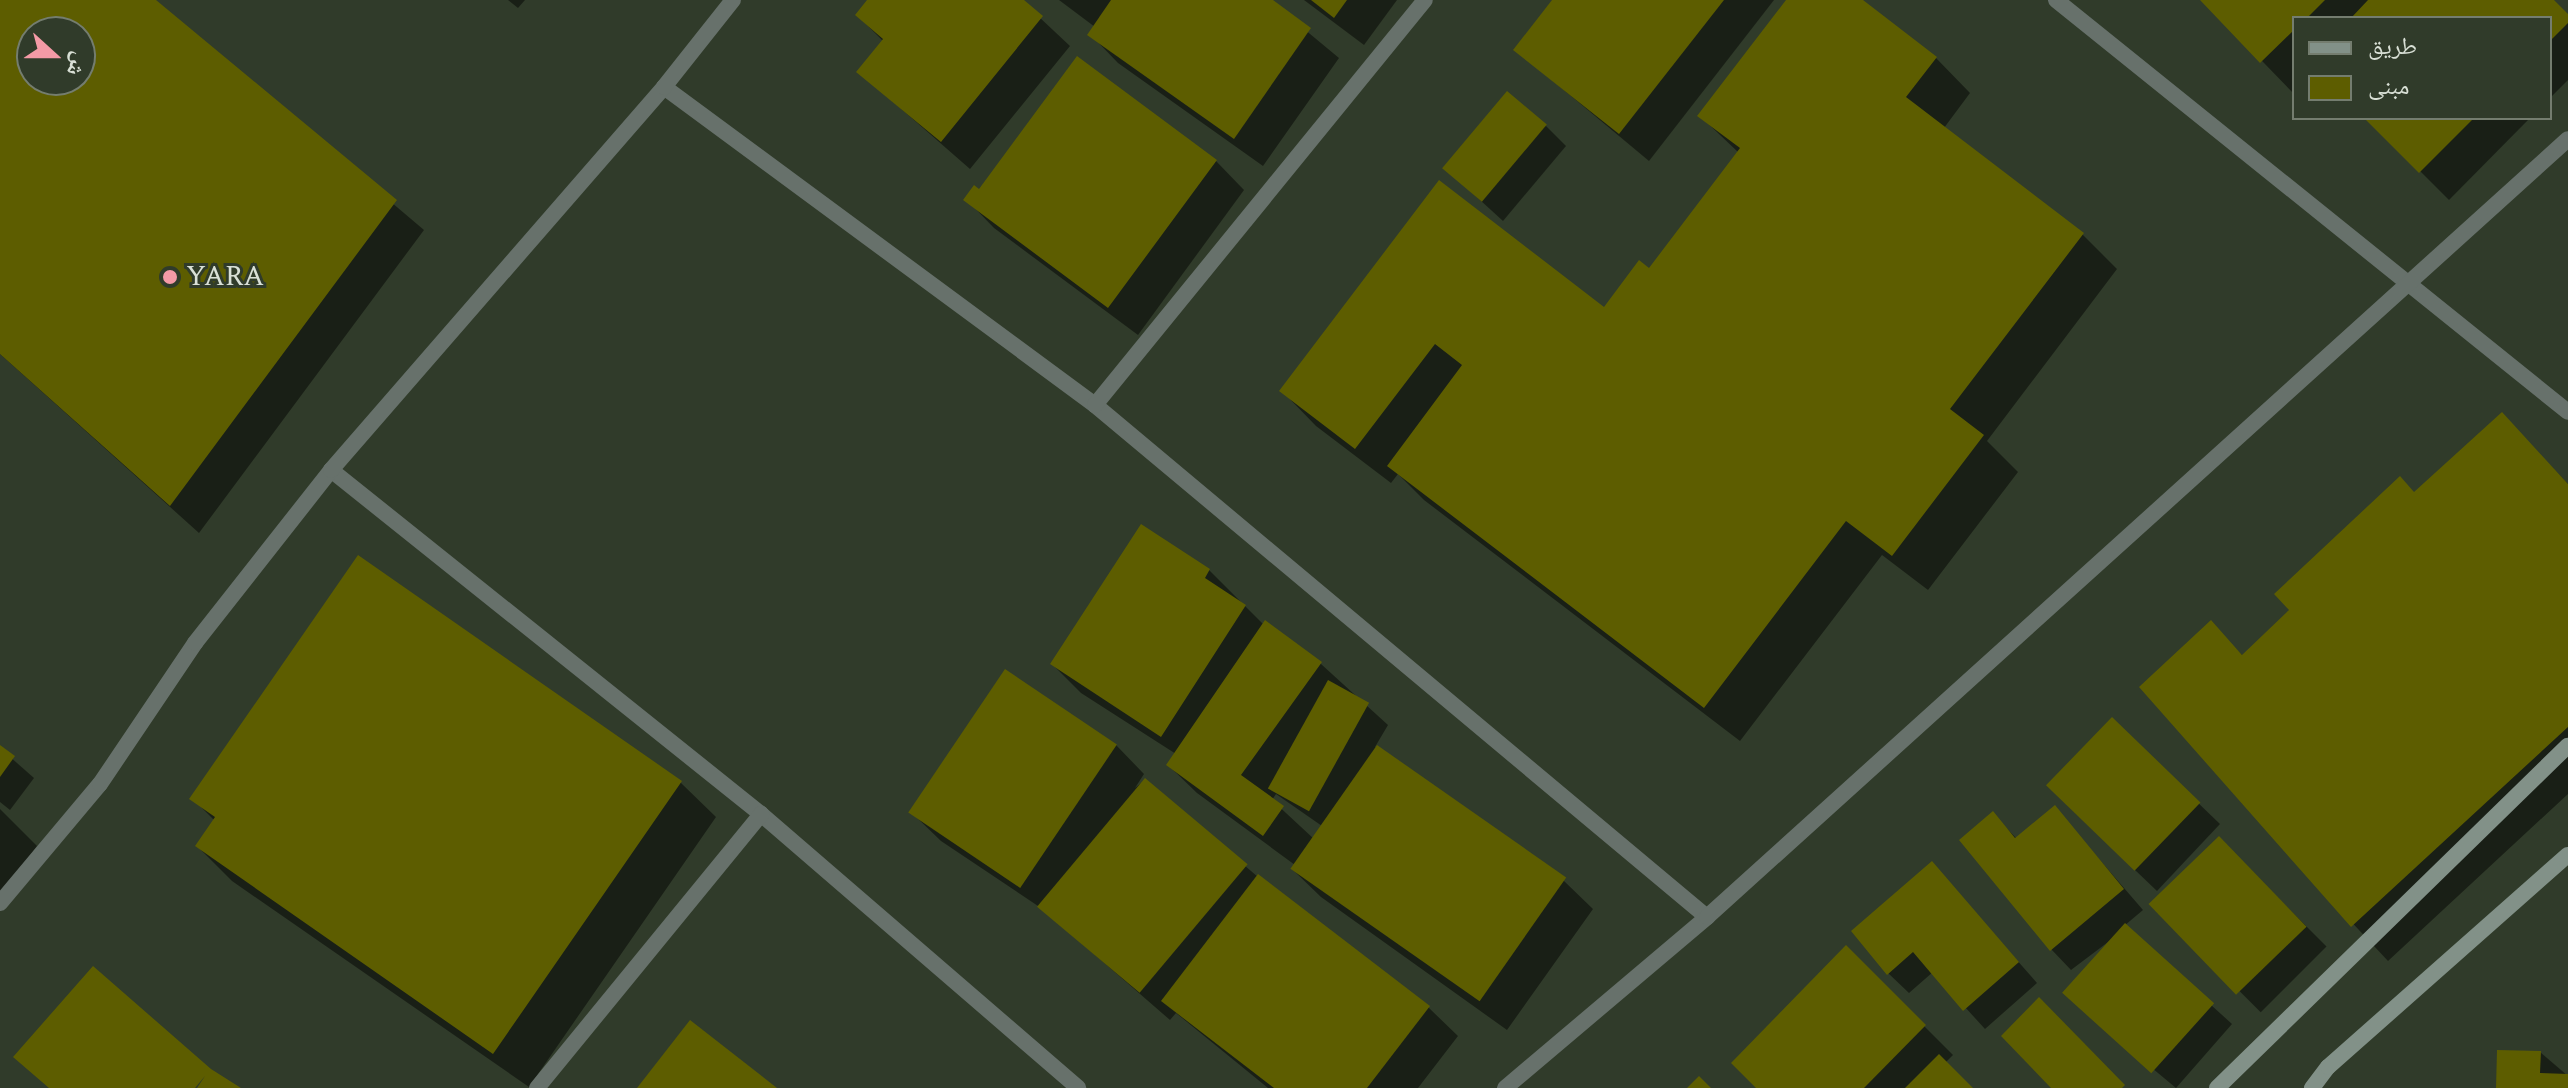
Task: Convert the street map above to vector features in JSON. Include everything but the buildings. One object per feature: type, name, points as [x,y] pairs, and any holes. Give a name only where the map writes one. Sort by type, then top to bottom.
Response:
[{"type":"main road","points":[[2217,1088],[2568,746]]},
{"type":"main road","points":[[2312,1088],[2328,1067],[2568,855]]},
{"type":"street","points":[[0,903],[100,784],[195,643],[331,470],[664,87],[733,0]]},
{"type":"street","points":[[1095,405],[1425,0]]},
{"type":"street","points":[[2056,0],[2568,412]]},
{"type":"street","points":[[664,87],[1095,405],[1707,917]]},
{"type":"street","points":[[1505,1088],[1707,917],[2405,282],[2568,139]]},
{"type":"street","points":[[331,470],[761,814],[1078,1088]]},
{"type":"street","points":[[537,1088],[761,814]]},
{"type":"place","name":"YARA","points":[[170,277]]}]
